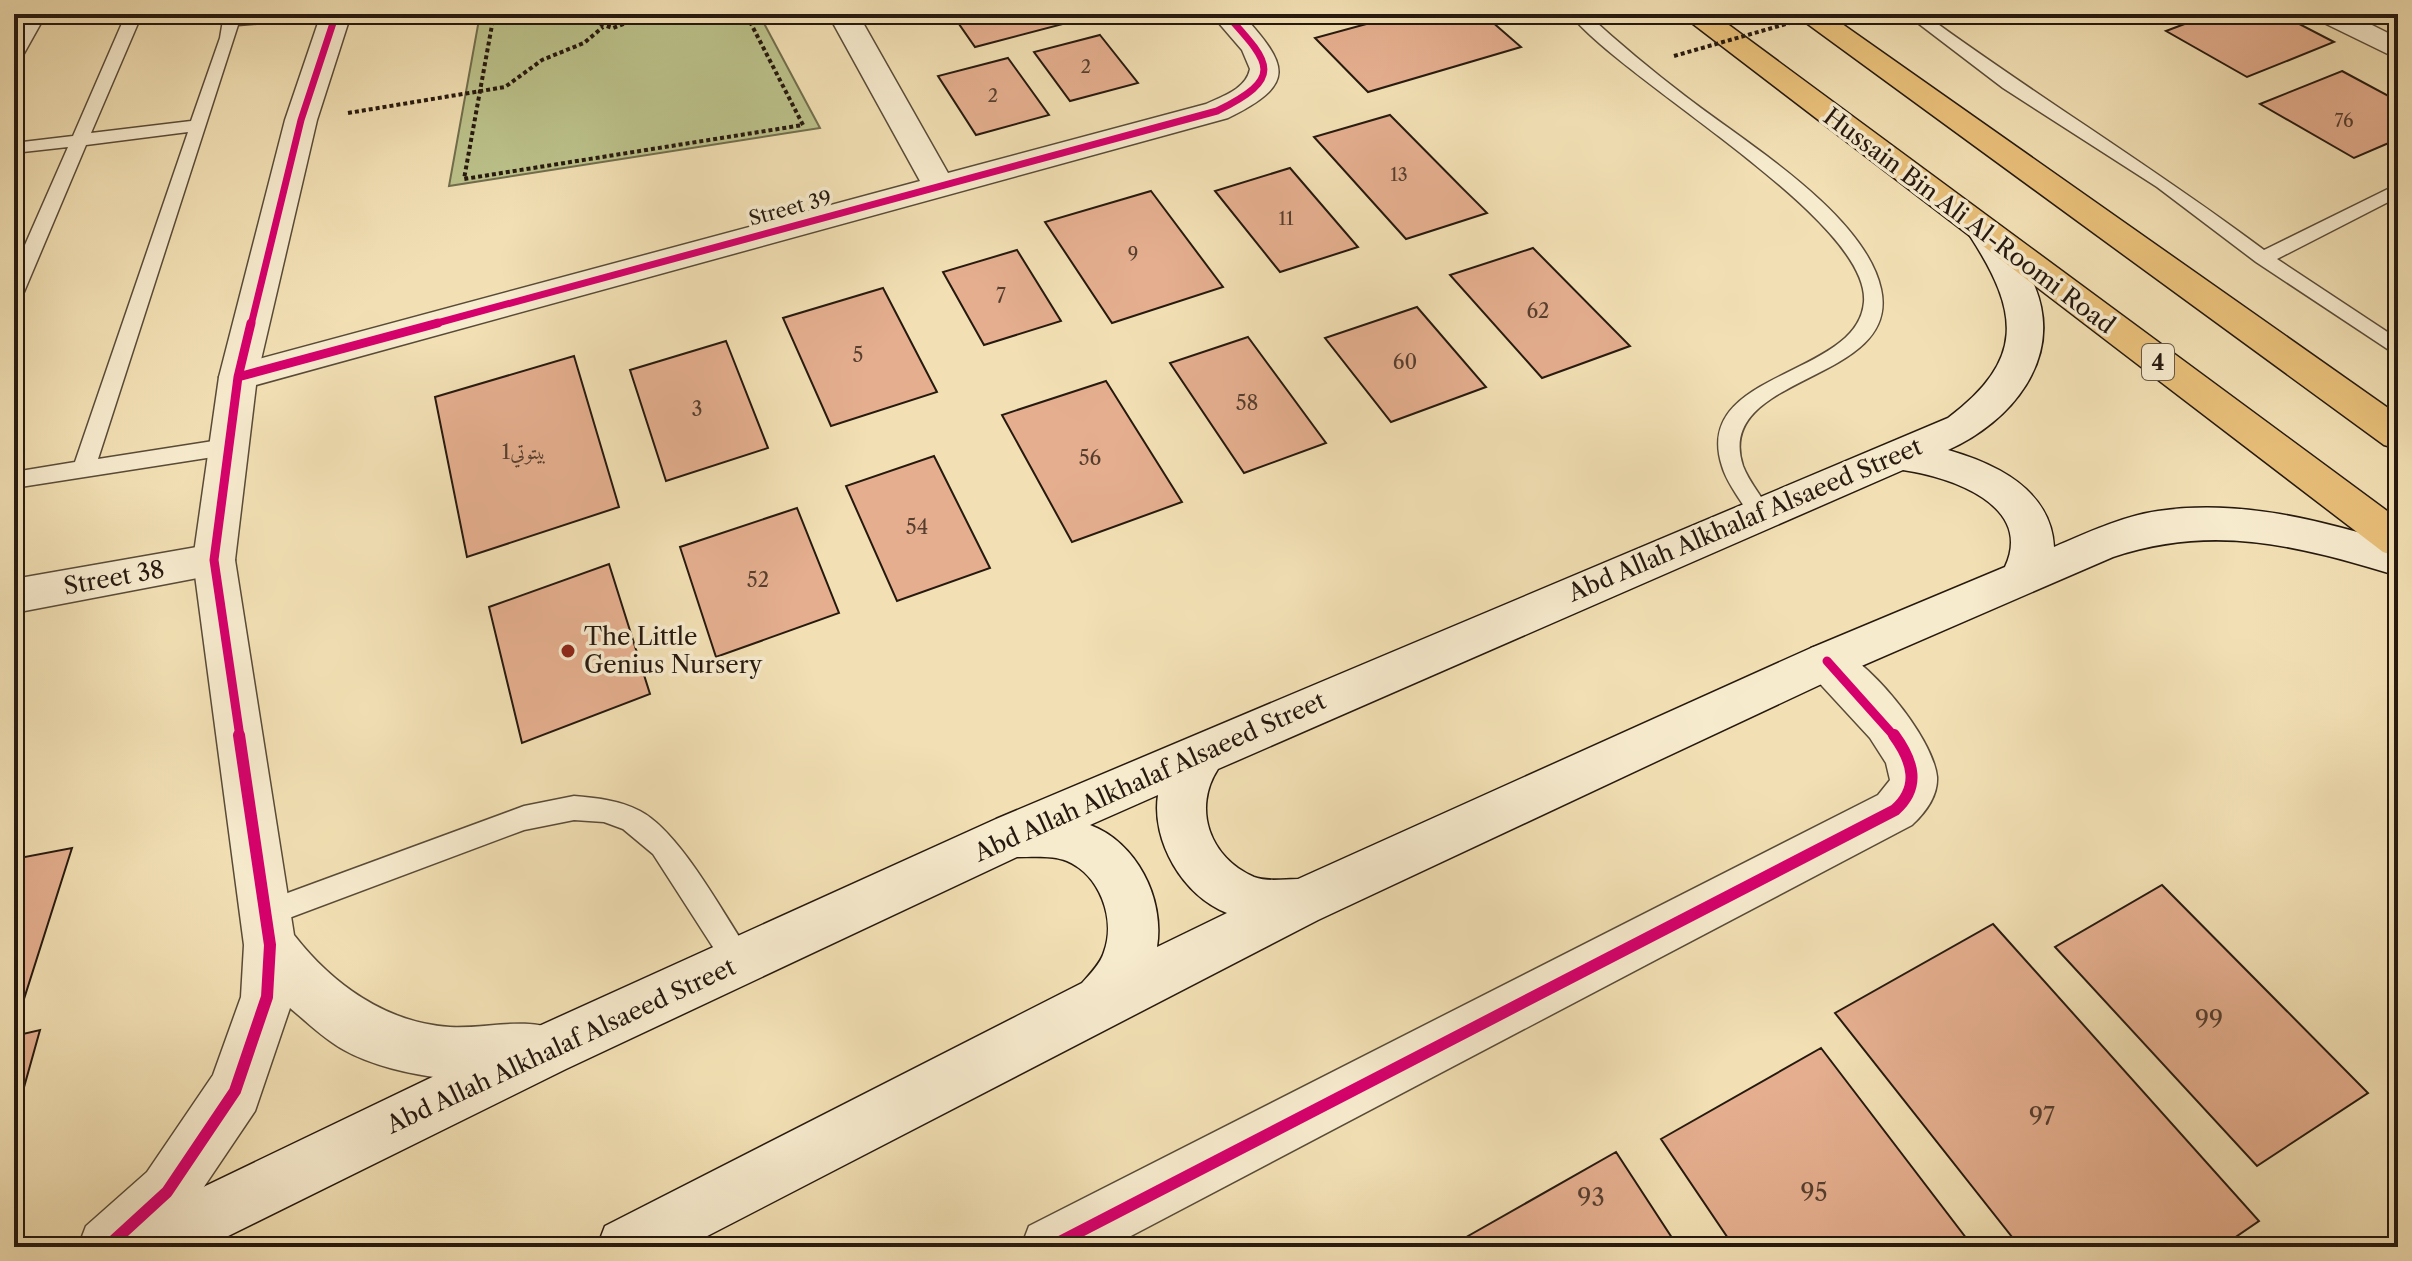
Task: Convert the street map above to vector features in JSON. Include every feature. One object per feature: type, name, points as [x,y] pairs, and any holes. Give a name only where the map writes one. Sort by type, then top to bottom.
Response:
[{"type":"highway","name":"Hussain Bin Ali Al-Roomi Road","points":[[1695,14],[1987,236],[2398,541]]},
{"type":"highway","points":[[1809,14],[2398,435]]},
{"type":"street","points":[[107,1247],[167,1192],[235,1091],[267,997],[267,929],[214,560],[226,447],[238,377],[301,120],[336,14]]},
{"type":"street","points":[[843,14],[939,186]]},
{"type":"street","name":"Street 39","points":[[238,377],[1217,111],[1245,99],[1263,85],[1267,71],[1261,53],[1226,14]]},
{"type":"street","points":[[2328,14],[2398,50]]},
{"type":"street","name":"Abd Allah Alkhalaf Alsaeed Street","points":[[143,1247],[547,1050],[1013,835],[1962,428],[1987,412],[2018,372],[2025,350],[2024,304],[2004,257],[1987,236]]},
{"type":"street","points":[[1902,455],[1952,463],[1978,474],[2018,506],[2030,525],[2034,545],[2032,563],[2021,578]]},
{"type":"street","points":[[626,1247],[1101,1001],[1300,903],[1827,661],[2125,536],[2190,524],[2269,526],[2316,535],[2398,560]]},
{"type":"street","name":"Street 38","points":[[14,596],[214,560]]},
{"type":"street","points":[[1050,1247],[1895,810],[1909,796],[1913,781],[1910,760],[1898,739],[1827,661]]},
{"type":"street","points":[[1202,753],[1183,784],[1180,820],[1192,855],[1220,884],[1258,901],[1300,903]]},
{"type":"street","points":[[1013,835],[1050,834],[1085,845],[1112,867],[1129,897],[1134,933],[1125,969],[1101,1001]]},
{"type":"street","points":[[267,929],[299,983],[362,1031],[448,1054],[547,1050]]},
{"type":"lane","points":[[14,22],[78,14]]},
{"type":"lane","points":[[14,292],[134,14]]},
{"type":"lane","points":[[84,469],[232,18],[312,14]]},
{"type":"lane","points":[[1578,14],[1646,74],[1804,197],[1852,248],[1871,283],[1874,301],[1863,334],[1848,348],[1759,396],[1742,410],[1733,427],[1729,447],[1732,469],[1760,513]]},
{"type":"lane","points":[[1914,14],[2009,84],[2163,183],[2263,258],[2398,349]]},
{"type":"lane","points":[[14,57],[35,19]]},
{"type":"lane","points":[[14,148],[197,126]]},
{"type":"lane","points":[[2263,258],[2398,190]]},
{"type":"lane","points":[[14,480],[226,447]]},
{"type":"lane","points":[[267,929],[524,818],[574,808],[604,810],[632,820],[662,845],[739,962]]},
{"type":"path","points":[[494,14],[464,179],[803,125],[746,14]]},
{"type":"path","points":[[603,14],[597,23],[603,27]]},
{"type":"path","points":[[301,120],[480,92],[517,81],[542,60],[568,52],[603,27],[624,26],[633,14]]},
{"type":"path","points":[[1674,56],[1821,14]]},
{"type":"green space","points":[[480,14],[759,14],[820,128],[449,186]]},
{"type":"building","points":[[952,14],[1078,14],[1082,19],[975,47]]},
{"type":"building","points":[[1403,14],[1483,14],[1521,47],[1368,92],[1315,38]]},
{"type":"building","points":[[2211,14],[2280,14],[2334,42],[2247,77],[2166,31]]},
{"type":"building","points":[[1100,35],[1138,83],[1070,101],[1034,52]]},
{"type":"building","points":[[1008,58],[1049,115],[976,135],[938,76]]},
{"type":"building","points":[[2342,71],[2398,101],[2398,139],[2354,158],[2260,104]]},
{"type":"building","points":[[1390,115],[1487,213],[1406,239],[1314,137]]},
{"type":"building","points":[[1290,168],[1358,247],[1280,272],[1215,191]]},
{"type":"building","points":[[1151,191],[1223,287],[1112,323],[1045,222]]},
{"type":"building","points":[[1533,248],[1630,346],[1542,378],[1450,275]]},
{"type":"building","points":[[1017,250],[1061,321],[984,345],[943,272]]},
{"type":"building","points":[[883,288],[937,392],[831,426],[783,318]]},
{"type":"building","points":[[1417,307],[1486,387],[1391,422],[1325,338]]},
{"type":"building","points":[[1248,337],[1326,443],[1244,473],[1170,363]]},
{"type":"building","points":[[726,341],[768,448],[666,481],[630,370]]},
{"type":"building","points":[[574,356],[619,507],[467,557],[435,397]]},
{"type":"building","points":[[1106,381],[1182,502],[1072,542],[1002,415]]},
{"type":"building","points":[[934,456],[990,568],[897,601],[846,486]]},
{"type":"building","points":[[797,508],[839,613],[716,657],[680,547]]},
{"type":"building","name":"The Little Genius Nursery","points":[[609,564],[650,694],[522,743],[489,607]]},
{"type":"building","points":[[72,848],[23,1002],[14,1003],[14,859]]},
{"type":"building","points":[[2162,885],[2368,1093],[2257,1166],[2055,947]]},
{"type":"building","points":[[1993,924],[2259,1221],[2221,1247],[2020,1247],[1835,1013]]},
{"type":"building","points":[[40,1030],[14,1123],[14,1036]]},
{"type":"building","points":[[1821,1048],[1973,1247],[1734,1247],[1661,1139]]},
{"type":"building","points":[[1616,1152],[1678,1247],[1456,1247],[1454,1244]]},
{"type":"cycle path","points":[[107,1247],[167,1192],[235,1091],[267,997],[270,945],[214,560],[238,377],[301,120],[336,14]]},
{"type":"cycle path","points":[[238,377],[1217,111],[1255,89],[1264,79],[1265,69],[1253,45],[1226,14]]},
{"type":"cycle path","points":[[1050,1247],[1895,810],[1909,796],[1913,780],[1910,762],[1886,724],[1827,661]]},
{"type":"place","name":"The Little Genius Nursery","points":[[568,651]]}]
